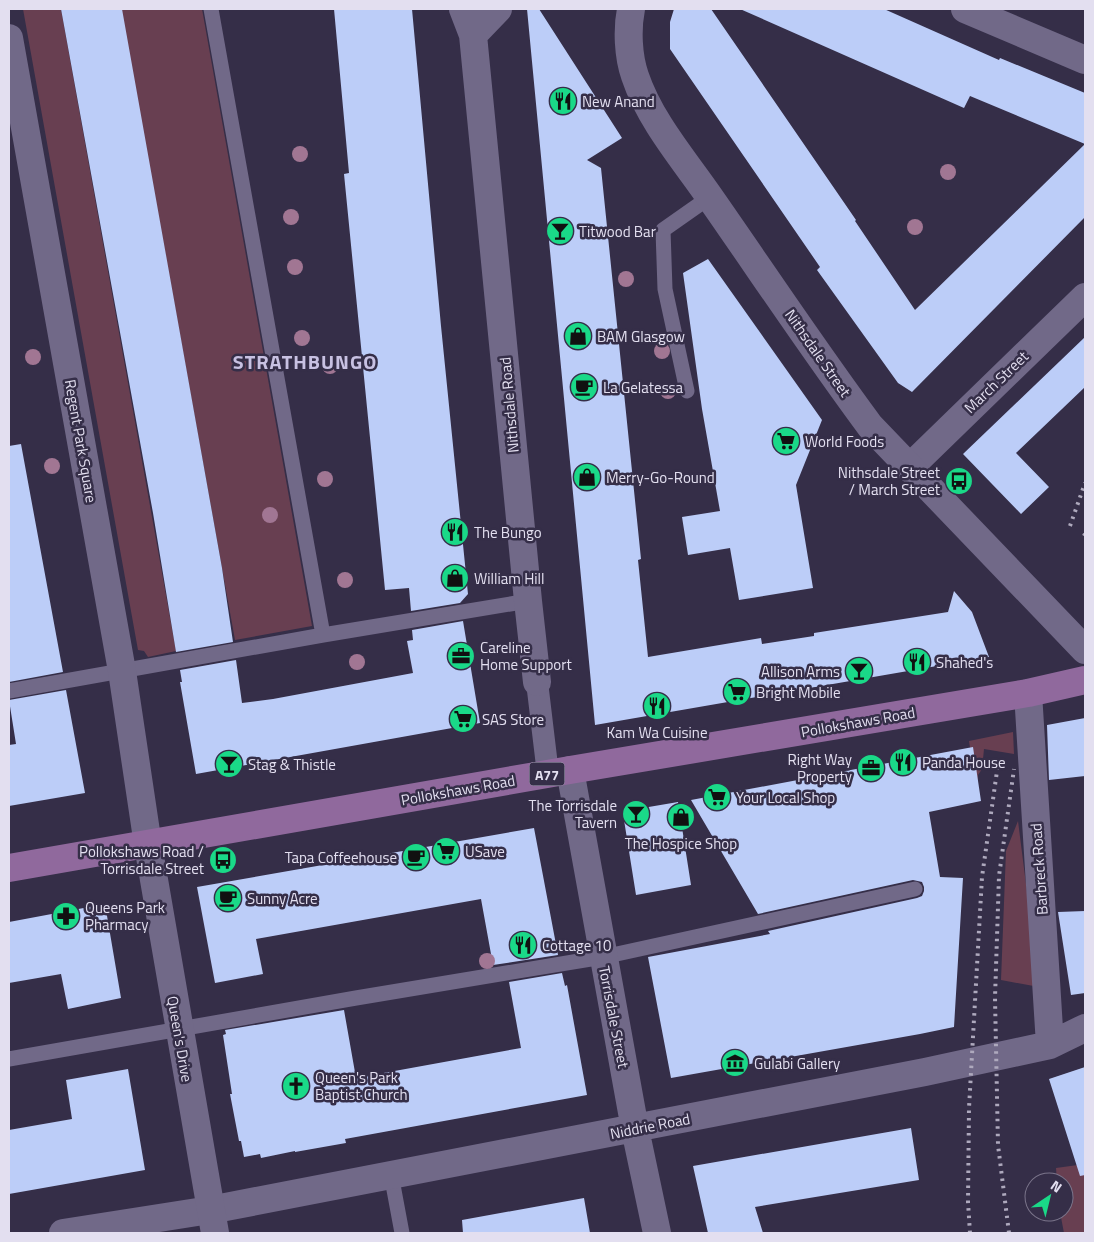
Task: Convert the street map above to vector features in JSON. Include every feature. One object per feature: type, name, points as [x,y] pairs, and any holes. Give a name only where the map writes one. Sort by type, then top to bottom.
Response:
[{"type":"main road","name":"Pollokshaws Road","points":[[9,868],[559,772],[1028,693],[1085,680]]},
{"type":"street","name":"Nithsdale Road","points":[[463,9],[473,35],[537,682],[559,772]]},
{"type":"street","points":[[473,35],[498,9]]},
{"type":"street","name":"Nithsdale Street","points":[[631,9],[629,44],[635,75],[646,103],[679,155],[841,386],[870,426],[1085,650]]},
{"type":"street","points":[[965,9],[1085,60]]},
{"type":"street","name":"Regent Park Square","points":[[9,38],[122,671],[148,845]]},
{"type":"street","name":"March Street","points":[[909,468],[1085,297]]},
{"type":"street","name":"Barbreck Road","points":[[1028,693],[1050,1045]]},
{"type":"street","name":"Torrisdale Street","points":[[559,772],[603,957],[635,1129],[657,1233]]},
{"type":"street","name":"Queen's Drive","points":[[148,845],[212,1221]]},
{"type":"street","name":"Niddrie Road","points":[[63,1233],[212,1221],[391,1174],[635,1129],[925,1072],[1050,1045],[1085,1028]]},
{"type":"lane","points":[[211,9],[323,635]]},
{"type":"lane","points":[[687,391],[665,289],[663,230],[710,197]]},
{"type":"lane","points":[[9,692],[323,635],[528,601]]},
{"type":"lane","points":[[9,1059],[603,957],[915,889]]},
{"type":"lane","points":[[391,1174],[402,1233]]},
{"type":"shaded area","points":[[23,9],[61,9],[176,651],[148,657],[144,651],[138,650]]},
{"type":"shaded area","points":[[121,9],[202,9],[312,626],[235,640]]},
{"type":"shaded area","points":[[1013,732],[1014,754],[984,749],[982,769],[978,775],[977,794],[969,741]]},
{"type":"shaded area","points":[[1018,821],[1039,987],[1001,980],[1006,851]]},
{"type":"shaded area","points":[[1085,1164],[1085,1233],[1064,1233],[1062,1222],[1074,1222],[1074,1172],[1056,1172],[1056,1168]]},
{"type":"building","points":[[61,9],[122,9],[222,568],[233,642],[176,652],[153,513]]},
{"type":"building","points":[[334,9],[412,9],[468,594],[460,603],[411,611],[409,588],[385,590],[344,174],[349,173]]},
{"type":"building","points":[[527,9],[539,9],[622,138],[587,160],[601,168],[641,559],[638,560],[648,657],[761,638],[762,644],[814,636],[814,633],[948,612],[954,591],[972,612],[989,657],[595,725]]},
{"type":"building","points":[[674,9],[711,9],[856,220],[915,310],[1085,144],[1085,217],[912,392],[898,383],[817,270],[820,267],[670,49],[670,22]]},
{"type":"building","points":[[740,9],[884,9],[999,60],[1000,58],[1085,93],[1085,144],[970,96],[964,108]]},
{"type":"building","points":[[708,259],[822,420],[796,485],[813,588],[739,600],[730,548],[688,555],[682,517],[720,511],[702,409],[683,273]]},
{"type":"building","points":[[1085,337],[1085,387],[1016,453],[1049,487],[1021,514],[963,454]]},
{"type":"building","points":[[21,444],[63,672],[9,682],[9,446]]},
{"type":"building","points":[[463,621],[480,723],[196,774],[180,682],[182,682],[180,670],[236,660],[242,703],[273,699],[413,673],[407,641],[413,640],[412,630]]},
{"type":"building","points":[[66,690],[85,793],[9,806],[9,745],[16,744],[9,700]]},
{"type":"building","points":[[1085,718],[1085,776],[1049,780],[1047,725]]},
{"type":"building","points":[[973,747],[981,801],[929,812],[940,877],[963,878],[954,1027],[671,1078],[648,957],[770,934],[768,931],[917,898],[922,896],[924,891],[922,882],[913,880],[758,914],[691,800]]},
{"type":"building","points":[[678,802],[691,885],[636,895],[624,820],[631,810]]},
{"type":"building","points":[[534,828],[558,955],[493,965],[481,899],[256,939],[263,974],[215,983],[197,887]]},
{"type":"building","points":[[105,904],[121,998],[68,1009],[61,974],[9,983],[9,922]]},
{"type":"building","points":[[1085,911],[1085,993],[1071,995],[1058,912]]},
{"type":"building","points":[[562,973],[565,986],[567,985],[587,1095],[345,1139],[346,1143],[261,1158],[260,1154],[244,1157],[230,1094],[232,1094],[223,1035],[226,1034],[225,1030],[344,1010],[356,1078],[521,1048],[509,982]]},
{"type":"building","points":[[1085,1067],[1085,1175],[1080,1176],[1049,1079]]},
{"type":"building","points":[[128,1069],[145,1170],[9,1194],[9,1130],[72,1119],[66,1080]]},
{"type":"building","points":[[911,1128],[919,1180],[755,1207],[763,1233],[708,1233],[693,1166]]},
{"type":"building","points":[[584,1198],[590,1233],[463,1233],[462,1220]]},
{"type":"railway","points":[[1070,526],[1085,483]]},
{"type":"railway","points":[[970,1233],[968,1202],[969,1108],[982,877],[999,757]]},
{"type":"railway","points":[[1009,1233],[998,1145],[995,998],[999,876],[1014,769]]},
{"type":"place","name":"New Anand","points":[[563,101]]},
{"type":"place","name":"Titwood Bar","points":[[560,231]]},
{"type":"place","name":"BAM Glasgow","points":[[578,336]]},
{"type":"place","name":"La Gelatessa","points":[[584,387]]},
{"type":"place","name":"World Foods","points":[[786,441]]},
{"type":"place","name":"Merry-Go-Round","points":[[587,477]]},
{"type":"place","name":"Nithsdale Street / March Street","points":[[959,481]]},
{"type":"place","name":"The Bungo","points":[[455,532]]},
{"type":"place","name":"William Hill","points":[[455,578]]},
{"type":"place","name":"Careline Home Support","points":[[461,656]]},
{"type":"place","name":"Shahed's","points":[[917,662]]},
{"type":"place","name":"Allison Arms","points":[[859,671]]},
{"type":"place","name":"Bright Mobile","points":[[737,692]]},
{"type":"place","name":"Kam Wa Cuisine","points":[[657,706]]},
{"type":"place","name":"SAS Store","points":[[463,719]]},
{"type":"place","name":"Panda House","points":[[903,762]]},
{"type":"place","name":"Stag & Thistle","points":[[229,764]]},
{"type":"place","name":"Right Way Property","points":[[871,768]]},
{"type":"place","name":"Your Local Shop","points":[[717,797]]},
{"type":"place","name":"The Torrisdale Tavern","points":[[636,814]]},
{"type":"place","name":"The Hospice Shop","points":[[681,817]]},
{"type":"place","name":"USave","points":[[446,851]]},
{"type":"place","name":"Tapa Coffeehouse","points":[[416,857]]},
{"type":"place","name":"Pollokshaws Road / Torrisdale Street","points":[[223,860]]},
{"type":"place","name":"Sunny Acre","points":[[228,898]]},
{"type":"place","name":"Queens Park Pharmacy","points":[[66,916]]},
{"type":"place","name":"Cottage 10","points":[[523,945]]},
{"type":"place","name":"Gulabi Gallery","points":[[735,1063]]},
{"type":"place","name":"Queen's Park Baptist Church","points":[[296,1086]]},
{"type":"district","name":"STRATHBUNGO","points":[[305,361]]}]
